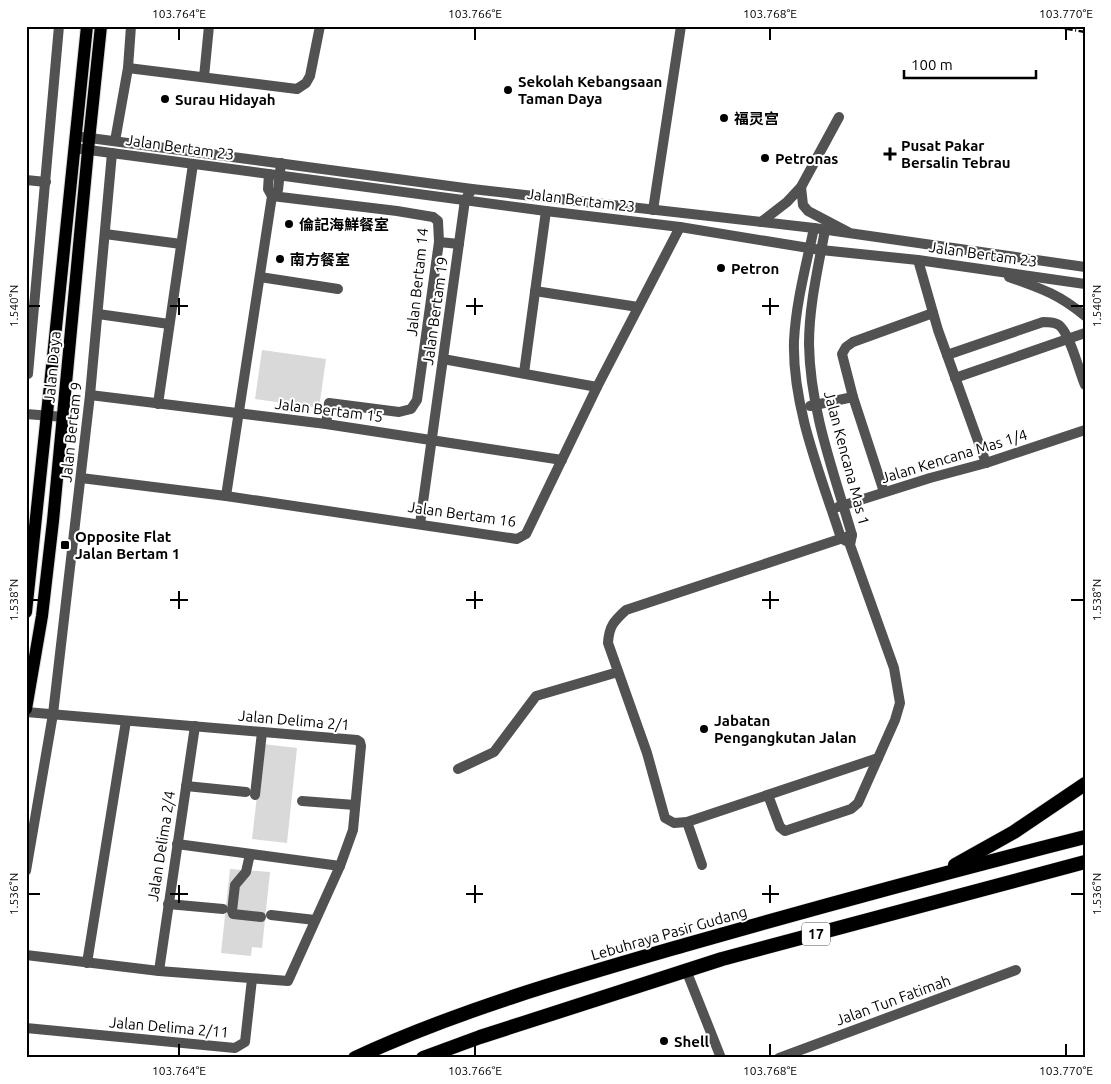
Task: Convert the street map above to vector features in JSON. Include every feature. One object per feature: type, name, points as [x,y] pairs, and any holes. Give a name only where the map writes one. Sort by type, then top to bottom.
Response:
[{"type":"highway","points":[[934,875],[1014,832],[1085,784]]},
{"type":"highway","name":"Lebuhraya Pasir Gudang","points":[[355,1058],[470,1012],[570,978],[934,875],[1085,837]]},
{"type":"highway","name":"17","points":[[423,1058],[480,1037],[686,970],[1085,862]]},
{"type":"highway","points":[[1059,869],[1085,869]]},
{"type":"main road","name":"Jalan Daya","points":[[26,612],[48,416],[87,26]]},
{"type":"main road","name":"Jalan Daya","points":[[26,710],[42,616],[64,417],[88,144],[101,26]]},
{"type":"street","points":[[28,374],[59,26]]},
{"type":"street","points":[[115,141],[128,68],[131,26]]},
{"type":"street","points":[[204,77],[209,26]]},
{"type":"street","points":[[128,68],[297,89],[306,83],[310,76],[320,26]]},
{"type":"street","points":[[653,210],[681,26]]},
{"type":"street","points":[[761,222],[788,202],[800,187],[839,117]]},
{"type":"street","name":"Jalan Bertam 23","points":[[88,144],[115,141],[472,189],[814,228],[1085,267]]},
{"type":"street","name":"Jalan Bertam 23","points":[[75,142],[88,144],[112,153],[546,211],[680,226],[822,250],[918,260],[1085,284]]},
{"type":"street","name":"Jalan Bertam 9","points":[[26,871],[53,714],[90,396],[112,153]]},
{"type":"street","points":[[226,496],[272,196],[278,190],[281,163]]},
{"type":"street","points":[[158,404],[193,164]]},
{"type":"street","points":[[269,174],[268,189],[272,196]]},
{"type":"street","points":[[26,180],[46,182]]},
{"type":"street","points":[[800,187],[803,205],[808,211],[848,233]]},
{"type":"street","name":"Jalan Bertam 19","points":[[420,524],[465,200],[472,189]]},
{"type":"street","name":"Jalan Bertam 14","points":[[272,196],[433,216],[438,221],[439,242],[417,400],[411,409],[399,412],[330,403],[326,424]]},
{"type":"street","points":[[524,373],[546,211]]},
{"type":"street","name":"Jalan Bertam 16","points":[[81,478],[226,496],[517,539],[523,537],[597,386],[680,226]]},
{"type":"street","name":"Jalan Kencana Mas 1","points":[[768,795],[780,827],[788,831],[851,809],[858,803],[895,720],[900,703],[894,668],[848,539],[832,509],[805,425],[794,362],[794,342],[797,305],[814,228]]},
{"type":"street","name":"Jalan Kencana Mas 1","points":[[826,230],[810,323],[810,362],[815,405],[843,506],[848,539]]},
{"type":"street","points":[[105,234],[181,244]]},
{"type":"street","points":[[439,242],[459,244]]},
{"type":"street","points":[[918,260],[933,314],[986,463]]},
{"type":"street","points":[[986,269],[1053,293],[1085,316]]},
{"type":"street","points":[[260,277],[338,289]]},
{"type":"street","points":[[535,291],[638,307]]},
{"type":"street","points":[[98,314],[169,324]]},
{"type":"street","points":[[884,492],[853,397],[842,354],[846,347],[853,342],[933,314]]},
{"type":"street","points":[[947,355],[1043,322],[1052,322],[1061,326],[1068,339],[1085,385]]},
{"type":"street","points":[[955,378],[1085,333]]},
{"type":"street","points":[[443,359],[597,386]]},
{"type":"street","name":"Jalan Bertam 15","points":[[90,396],[326,424],[562,460]]},
{"type":"street","points":[[802,406],[853,397]]},
{"type":"street","points":[[26,414],[64,417]]},
{"type":"street","name":"Jalan Kencana Mas 1/4","points":[[832,509],[986,463],[1085,430]]},
{"type":"street","points":[[848,539],[626,610],[614,620],[608,631],[608,643],[647,754],[665,818],[674,823],[687,822],[878,758]]},
{"type":"street","points":[[458,769],[494,752],[536,696],[618,672]]},
{"type":"street","name":"Jalan Delima 2/1","points":[[26,710],[53,714],[357,740],[360,742],[352,830],[340,866],[288,981],[252,979]]},
{"type":"street","points":[[87,963],[126,720]]},
{"type":"street","name":"Jalan Delima 2/4","points":[[159,971],[195,726]]},
{"type":"street","points":[[186,786],[250,794],[262,732]]},
{"type":"street","points":[[302,801],[355,805]]},
{"type":"street","points":[[687,822],[702,865]]},
{"type":"street","points":[[177,844],[340,866]]},
{"type":"street","points":[[250,854],[246,872],[235,885],[232,913],[237,916],[266,916],[314,920]]},
{"type":"street","points":[[168,904],[224,909]]},
{"type":"street","points":[[26,955],[159,971],[252,979]]},
{"type":"street","points":[[686,970],[721,1058]]},
{"type":"street","name":"Jalan Tun Fatimah","points":[[779,1058],[1016,970]]},
{"type":"street","name":"Jalan Delima 2/11","points":[[26,1028],[235,1048],[245,1042],[252,979]]},
{"type":"shaded area","points":[[262,350],[326,359],[319,408],[255,399]]},
{"type":"shaded area","points":[[263,744],[297,748],[287,843],[252,839]]},
{"type":"shaded area","points":[[230,869],[270,872],[262,948],[252,947],[251,956],[221,953]]},
{"type":"railway","points":[[1051,26],[1085,32]]},
{"type":"place","name":"Sekolah Kebangsaan Taman Daya","points":[[508,90]]},
{"type":"place","name":"Surau Hidayah","points":[[165,99]]},
{"type":"place","name":"福灵宫","points":[[724,118]]},
{"type":"place","name":"Pusat Pakar Bersalin Tebrau","points":[[890,154]]},
{"type":"place","name":"Petronas","points":[[765,158]]},
{"type":"place","name":"倫記海鮮餐室","points":[[289,224]]},
{"type":"place","name":"南方餐室","points":[[280,259]]},
{"type":"place","name":"Petron","points":[[721,268]]},
{"type":"place","name":"Opposite Flat Jalan Bertam 1","points":[[65,545]]},
{"type":"place","name":"Jabatan Pengangkutan Jalan","points":[[704,729]]},
{"type":"place","name":"Shell","points":[[664,1041]]}]
